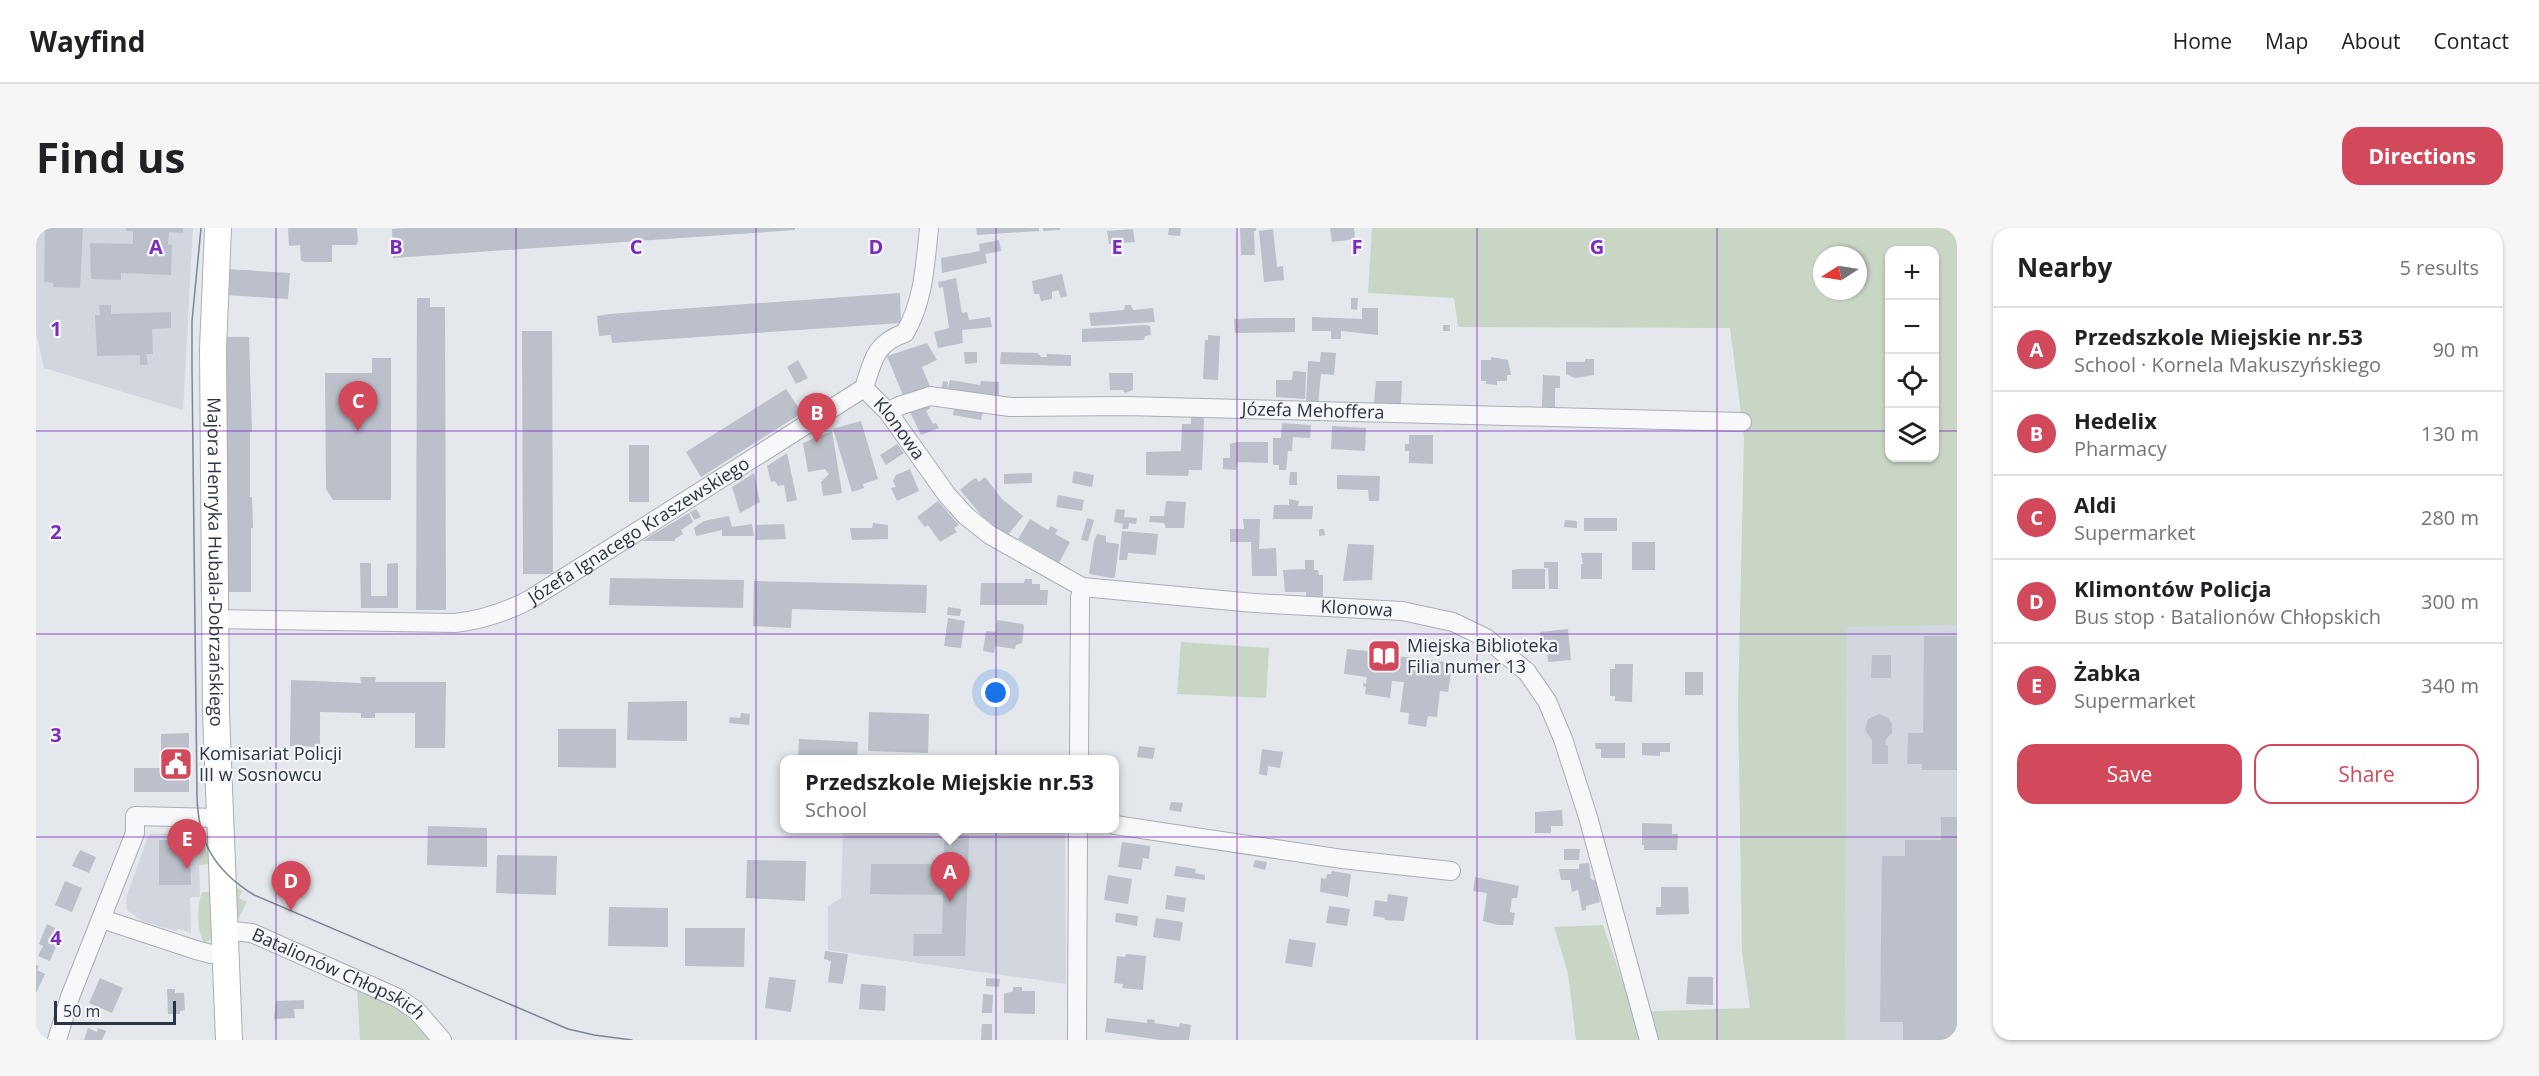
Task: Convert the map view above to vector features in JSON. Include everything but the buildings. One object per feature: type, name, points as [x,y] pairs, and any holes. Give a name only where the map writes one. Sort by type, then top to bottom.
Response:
[{"type":"street","name":"Majora Henryka Hubala-Dobrzańskiego","points":[[218,228],[214,309],[215,619],[218,818],[229,1040]]},
{"type":"street","points":[[864,388],[874,357],[882,345],[892,337],[905,333],[912,321],[923,288],[929,228]]},
{"type":"street","name":"Józefa Ignacego Kraszewskiego","points":[[215,619],[443,623],[479,620],[501,614],[617,546],[864,388]]},
{"type":"street","name":"Klonowa","points":[[864,388],[888,412],[947,495],[966,516],[990,535],[1082,587],[1254,603],[1402,611],[1453,622],[1486,638],[1527,672],[1547,701],[1563,739],[1588,817],[1649,1040]]},
{"type":"street","name":"Józefa Mehoffera","points":[[888,412],[930,396],[1010,407],[1148,406],[1742,422]]},
{"type":"street","points":[[1079,755],[1080,598],[1082,587]]},
{"type":"street","points":[[57,1040],[70,997],[135,833],[135,816],[218,818]]},
{"type":"street","points":[[1119,826],[1342,859],[1451,871]]},
{"type":"street","points":[[1077,1040],[1078,833]]},
{"type":"street","name":"Batalionów Chłopskich","points":[[102,919],[211,954],[224,942],[252,933],[398,998],[417,1011],[442,1040]]},
{"type":"shaded area","points":[[36,228],[193,228],[183,410],[44,368],[36,333]]},
{"type":"shaded area","points":[[1957,625],[1957,1040],[1845,1040],[1847,626]]},
{"type":"shaded area","points":[[198,833],[200,897],[190,897],[191,933],[142,921],[127,910],[126,898],[149,834]]},
{"type":"shaded area","points":[[843,833],[1065,833],[1066,984],[828,950],[828,906],[841,898]]},
{"type":"green space","points":[[1372,228],[1957,228],[1957,625],[1847,627],[1845,1040],[1576,1040],[1568,973],[1554,927],[1603,925],[1633,1012],[1750,1008],[1742,952],[1738,704],[1744,437],[1730,328],[1458,327],[1454,298],[1368,293]]},
{"type":"green space","points":[[1181,642],[1269,648],[1266,698],[1177,694]]},
{"type":"green space","points":[[198,833],[211,861],[211,864],[199,865]]},
{"type":"green space","points":[[230,882],[242,891],[239,898],[247,902],[238,919],[233,914]]},
{"type":"green space","points":[[202,892],[213,892],[214,936],[205,944],[200,933],[198,919]]},
{"type":"green space","points":[[357,989],[388,1002],[432,1040],[360,1040]]},
{"type":"tram line","points":[[201,228],[192,321],[197,796],[201,827],[211,853],[228,875],[254,895],[568,1029],[632,1040]]},
{"type":"place","name":"Aldi","points":[[358,431]]},
{"type":"place","name":"Hedelix","points":[[817,443]]},
{"type":"place","name":"Miejska Biblioteka Filia numer 13","points":[[1384,656]]},
{"type":"place","name":"Komisariat Policji III w Sosnowcu","points":[[176,764]]},
{"type":"place","name":"Żabka","points":[[187,869]]},
{"type":"place","name":"Przedszkole Miejskie nr.53","points":[[950,902]]},
{"type":"place","name":"Klimontów Policja","points":[[291,911]]}]
